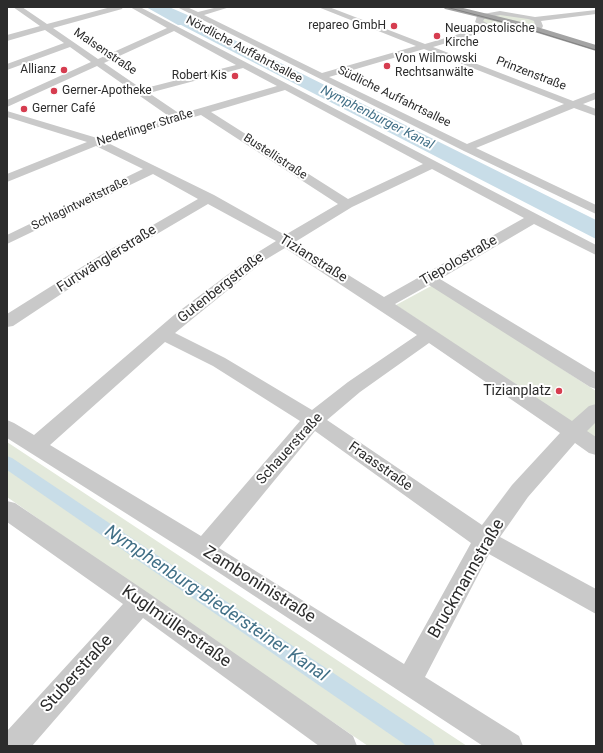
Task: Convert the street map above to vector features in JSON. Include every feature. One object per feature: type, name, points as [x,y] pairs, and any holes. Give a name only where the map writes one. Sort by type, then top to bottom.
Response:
[{"type":"main road","points":[[448,7],[533,26],[596,50]]},
{"type":"street","points":[[7,8],[13,7]]},
{"type":"street","name":"Malsenstraße","points":[[17,7],[178,118]]},
{"type":"street","points":[[7,38],[119,7]]},
{"type":"street","name":"Nördliche Auffahrtsallee","points":[[134,7],[596,251]]},
{"type":"street","name":"Südliche Auffahrtsallee","points":[[181,7],[195,11],[321,76],[596,210]]},
{"type":"street","points":[[195,11],[226,7]]},
{"type":"street","name":"Prinzenstraße","points":[[322,7],[596,113]]},
{"type":"street","points":[[533,26],[508,10],[480,18],[479,22],[490,28],[511,32],[596,12]]},
{"type":"street","points":[[7,104],[175,28]]},
{"type":"street","points":[[321,76],[490,28]]},
{"type":"street","points":[[7,67],[71,44]]},
{"type":"street","points":[[142,92],[245,65]]},
{"type":"street","name":"Nederlinger Straße","points":[[7,178],[96,142],[286,87]]},
{"type":"street","points":[[467,148],[596,95]]},
{"type":"street","name":"Bustellistraße","points":[[202,111],[347,204]]},
{"type":"street","name":"Tizianstraße","points":[[7,114],[96,142],[209,198],[284,241],[384,304],[596,447]]},
{"type":"street","name":"Gutenbergstraße","points":[[35,446],[163,334],[230,278],[284,241],[347,204],[431,165]]},
{"type":"street","name":"Schlagintweitstraße","points":[[7,240],[153,169]]},
{"type":"street","name":"Furtwänglerstraße","points":[[7,322],[106,258],[209,198]]},
{"type":"street","name":"Tiepolostraße","points":[[384,304],[534,218]]},
{"type":"street","points":[[428,278],[596,382]]},
{"type":"street","name":"Fraasstraße","points":[[163,334],[231,369],[313,420],[485,540],[596,602]]},
{"type":"street","name":"Schauerstraße","points":[[202,550],[313,420],[354,387],[430,334]]},
{"type":"street","name":"Bruckmannstraße","points":[[409,681],[485,540],[520,491],[573,432],[596,411]]},
{"type":"street","name":"Zamboninistraße","points":[[7,428],[409,681],[509,746]]},
{"type":"street","name":"Kuglmüllerstraße","points":[[7,510],[141,602],[343,746]]},
{"type":"street","name":"Stuberstraße","points":[[13,746],[141,602]]},
{"type":"shaded area","points":[[514,14],[535,21],[536,26],[520,30],[491,27],[482,21],[483,18],[489,15]]},
{"type":"shaded area","points":[[433,285],[596,391],[596,439],[396,305]]},
{"type":"shaded area","points":[[7,442],[467,746],[368,746],[7,497]]},
{"type":"water","name":"Nymphenburger Kanal","points":[[146,7],[169,7],[192,17],[199,21],[198,22],[596,220],[596,239],[181,25],[178,25]]},
{"type":"waterway","name":"Nymphenburg-Biedersteiner Kanal","points":[[7,462],[425,746]]},
{"type":"tram line","points":[[446,7],[522,27],[596,50]]},
{"type":"place","name":"repareo GmbH","points":[[394,26]]},
{"type":"place","name":"Neuapostolische Kirche","points":[[437,36]]},
{"type":"place","name":"Von Wilmowski Rechtsanwälte","points":[[387,66]]},
{"type":"place","name":"Allianz","points":[[64,70]]},
{"type":"place","name":"Robert Kis","points":[[235,76]]},
{"type":"place","name":"Gerner-Apotheke","points":[[54,91]]},
{"type":"place","name":"Gerner Café","points":[[24,109]]},
{"type":"place","name":"Tizianplatz","points":[[559,391]]}]
